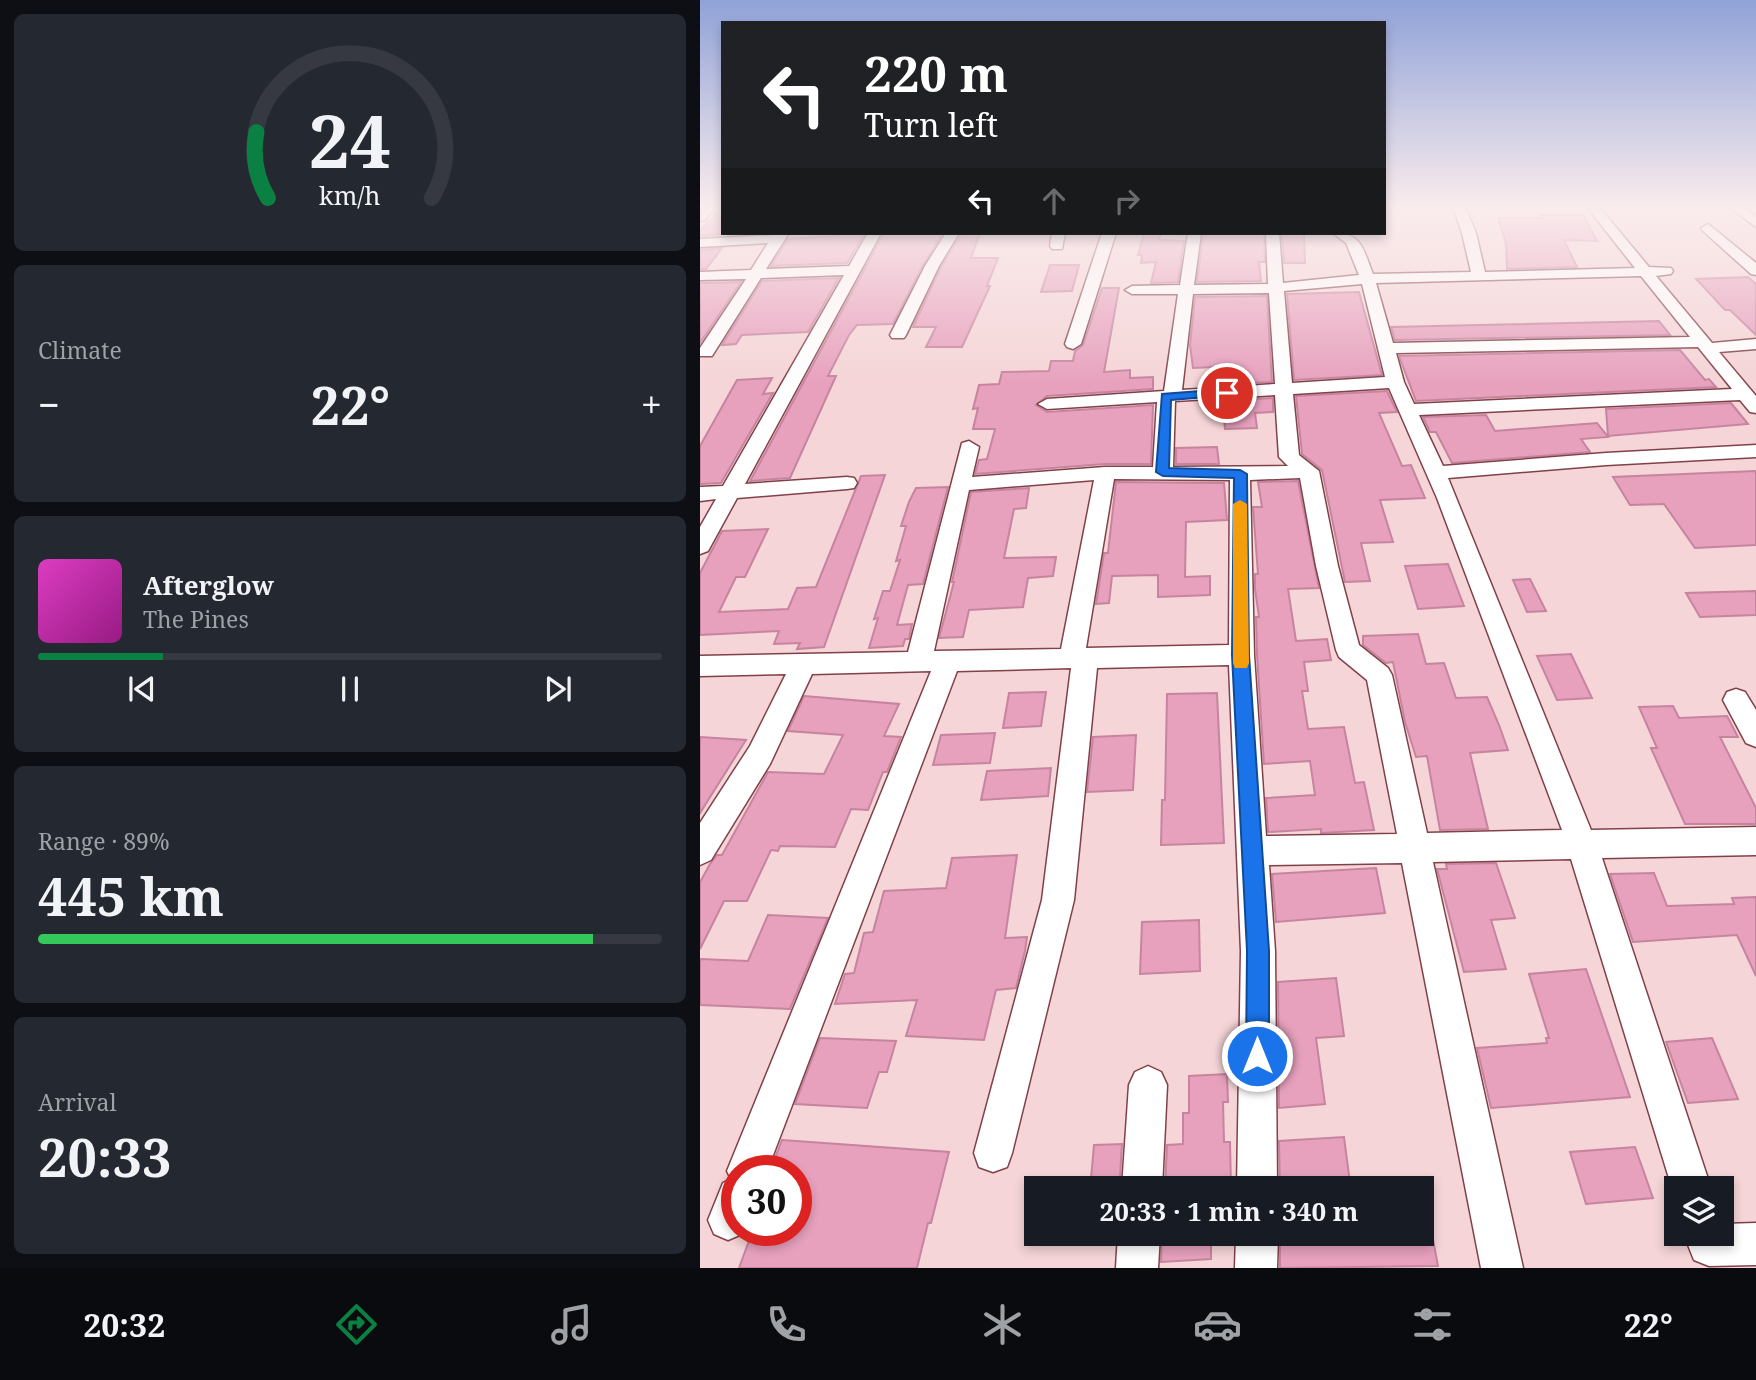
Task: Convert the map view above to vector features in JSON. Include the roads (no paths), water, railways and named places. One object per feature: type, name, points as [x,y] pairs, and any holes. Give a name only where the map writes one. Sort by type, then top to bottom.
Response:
[{"type":"street","points":[[702,354],[761,266]]},
{"type":"street","points":[[700,546],[854,266]]},
{"type":"street","points":[[898,335],[932,266]]},
{"type":"street","points":[[1073,344],[1098,266]]},
{"type":"street","points":[[1163,472],[1169,397],[1189,266]]},
{"type":"street","points":[[1273,266],[1289,457],[1309,471],[1327,566],[1348,650],[1379,675],[1502,1268]]},
{"type":"street","points":[[1363,266],[1395,382],[1436,473],[1581,845],[1687,1176]]},
{"type":"street","points":[[1477,266],[1479,277]]},
{"type":"street","points":[[1641,266],[1704,345],[1749,389]]},
{"type":"street","points":[[1662,266],[1725,347],[1749,389],[1756,408]]},
{"type":"street","points":[[700,276],[852,270]]},
{"type":"street","points":[[1132,290],[1274,288],[1368,279],[1647,274],[1666,271]]},
{"type":"street","points":[[1386,348],[1725,347],[1756,344]]},
{"type":"street","points":[[1047,404],[1395,382]]},
{"type":"street","points":[[1408,410],[1749,389]]},
{"type":"street","points":[[753,1155],[934,660],[960,484],[970,447]]},
{"type":"street","points":[[1436,473],[1606,459],[1756,451]]},
{"type":"street","points":[[960,484],[1105,473],[1240,474],[1309,471]]},
{"type":"street","points":[[993,1153],[1058,900],[1079,658],[1105,473]]},
{"type":"street","points":[[1240,474],[1241,655],[1258,951],[1257,1176]]},
{"type":"street","points":[[700,494],[847,483]]},
{"type":"street","points":[[700,666],[1241,655]]},
{"type":"street","points":[[700,850],[760,755],[805,662]]},
{"type":"street","points":[[1736,700],[1756,736]]},
{"type":"street","points":[[1251,851],[1756,841]]},
{"type":"street","points":[[1143,1176],[1148,1085]]},
{"type":"street","points":[[1711,1249],[1756,1244]]},
{"type":"street","points":[[1138,1268],[1139,1246]]},
{"type":"street","points":[[1256,1268],[1257,1246]]}]
